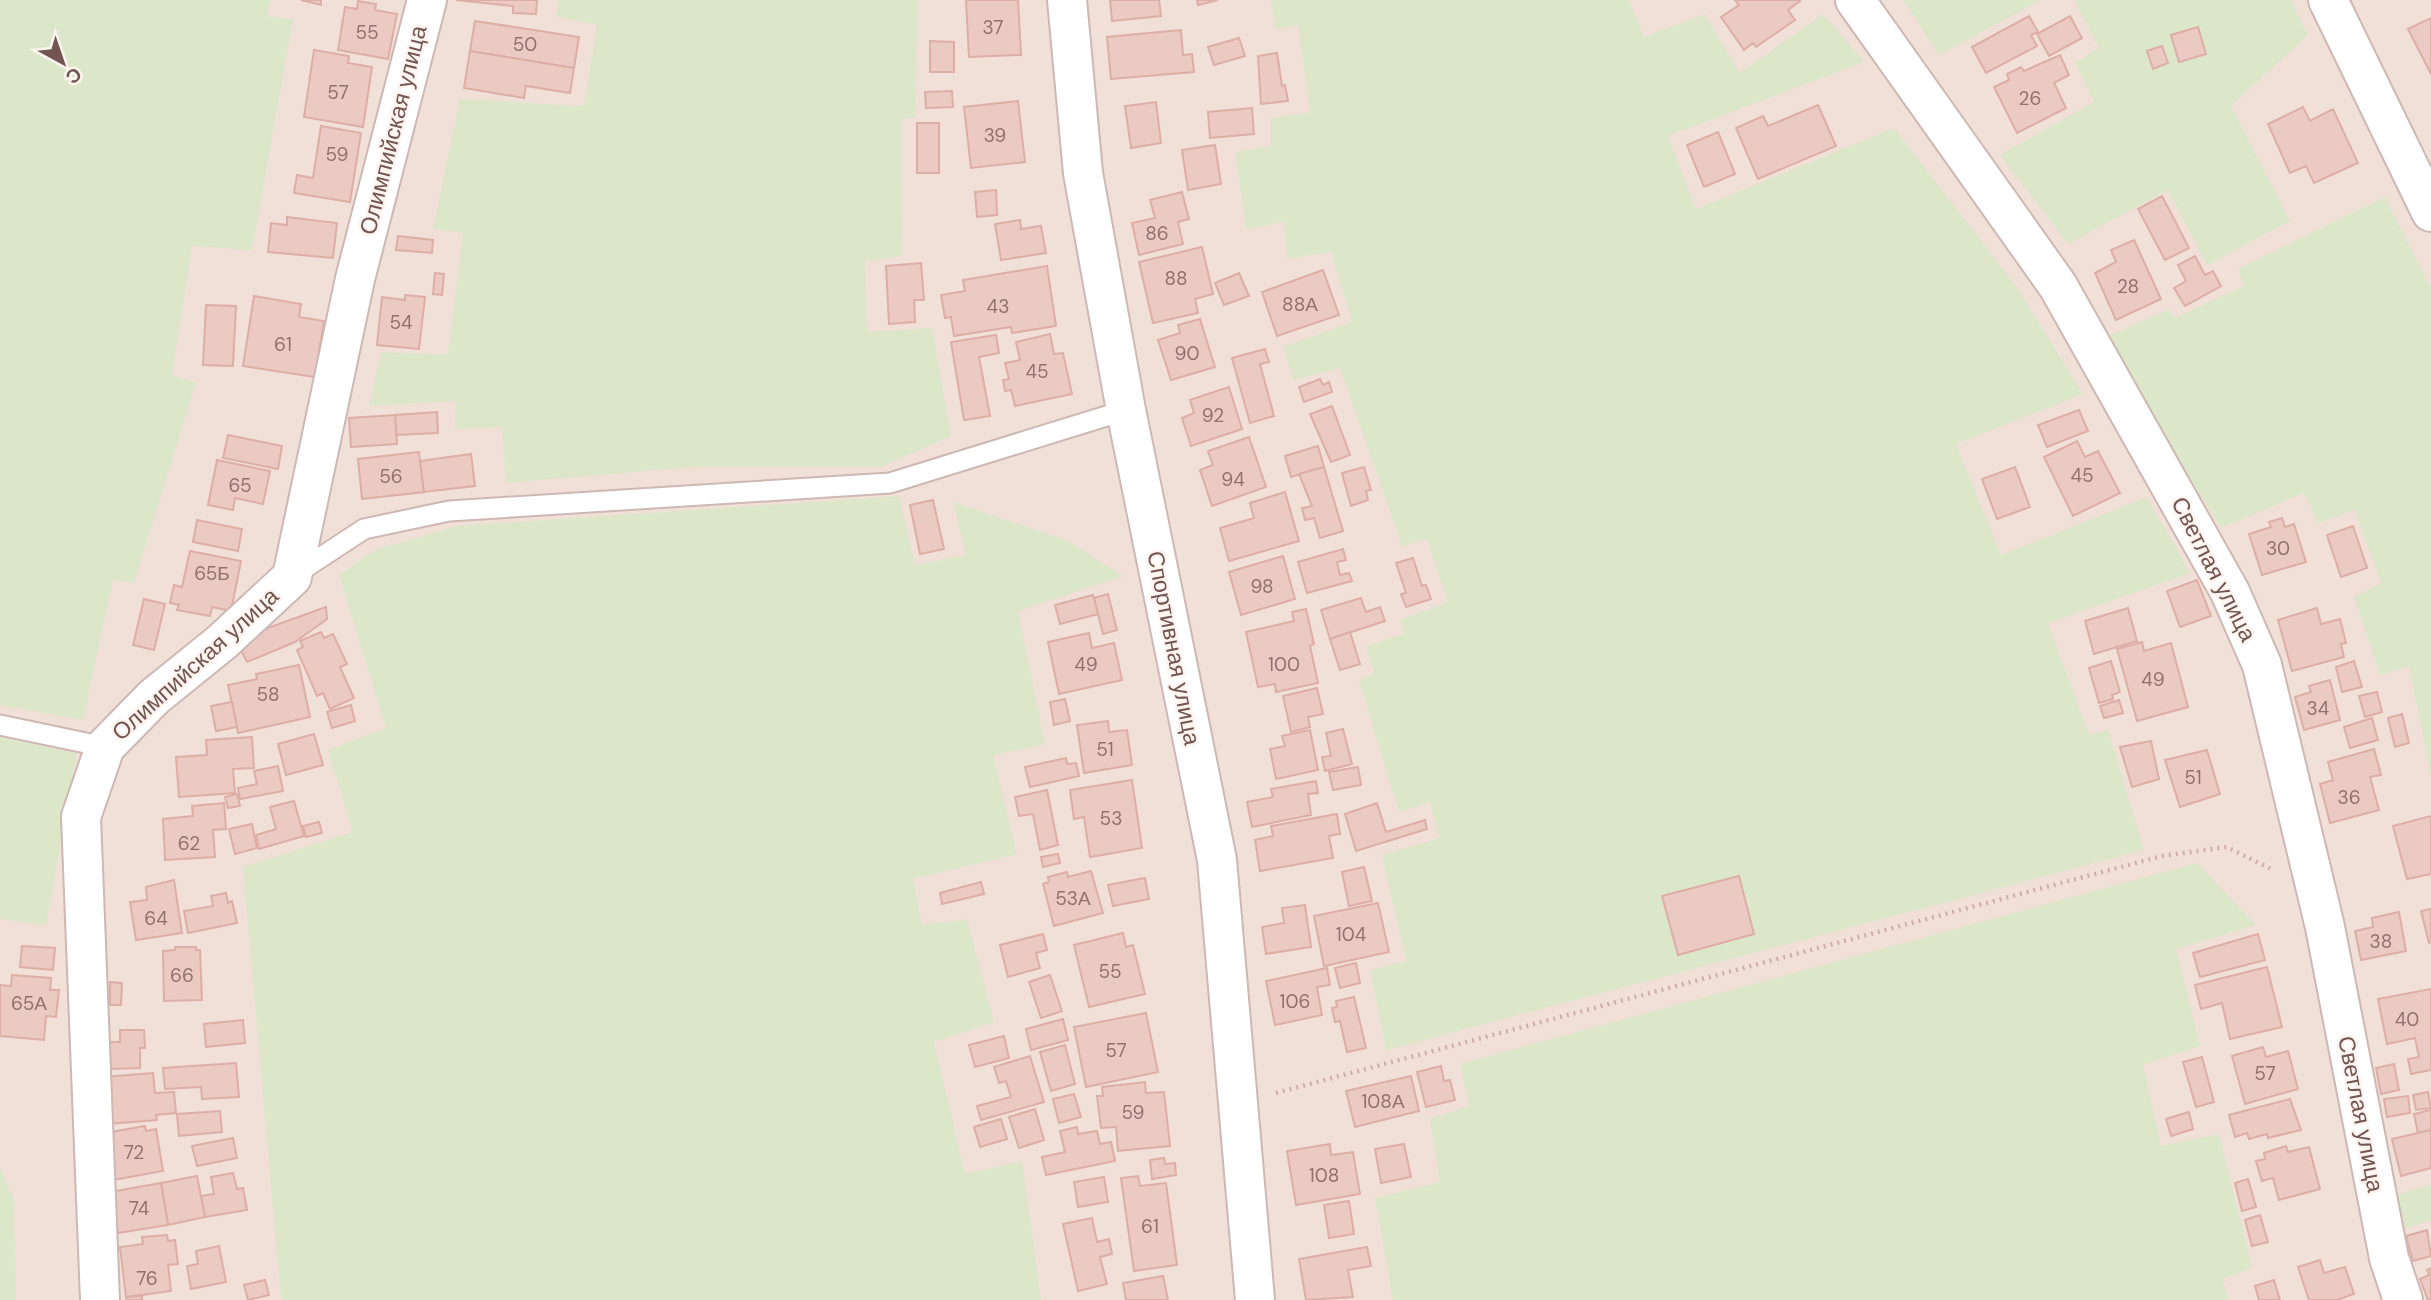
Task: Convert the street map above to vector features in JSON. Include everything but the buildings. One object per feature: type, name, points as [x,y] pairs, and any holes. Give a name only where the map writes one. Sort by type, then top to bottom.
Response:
[{"type":"street","name":"Олимпийская улица","points":[[100,1300],[80,817],[104,747],[154,697],[222,642],[292,577],[355,279],[427,0]]},
{"type":"street","name":"Спортивная улица","points":[[1067,0],[1083,173],[1126,410],[1217,860],[1255,1300]]},
{"type":"street","name":"Светлая улица","points":[[1855,0],[2059,286],[2230,592],[2262,665],[2319,904],[2389,1258],[2403,1300]]},
{"type":"street","points":[[2328,0],[2431,212]]},
{"type":"lane","points":[[292,577],[365,529],[449,511],[890,483],[1126,410]]},
{"type":"lane","points":[[0,725],[104,747]]},
{"type":"path","points":[[1240,1102],[2162,856],[2227,847],[2276,872],[2319,904]]},
{"type":"shaded area","points":[[0,0],[2431,0],[2431,1300],[0,1300]]},
{"type":"green space","points":[[0,0],[271,0],[267,16],[293,19],[252,250],[192,246],[172,375],[196,383],[134,583],[113,580],[83,720],[0,705]]},
{"type":"green space","points":[[559,0],[918,0],[915,118],[901,119],[902,256],[865,261],[867,332],[932,328],[951,436],[881,467],[692,467],[506,483],[502,427],[455,429],[456,401],[369,406],[381,352],[448,355],[463,233],[433,229],[460,99],[584,106],[597,25],[556,16]]},
{"type":"green space","points":[[1271,0],[1629,0],[1644,37],[1704,14],[1740,73],[1823,14],[1864,62],[1668,136],[1696,209],[1894,128],[2016,286],[2083,394],[1956,444],[2001,555],[2147,497],[2190,573],[2048,623],[2089,735],[2108,730],[2144,850],[1386,1050],[1370,970],[1406,961],[1382,855],[1440,838],[1430,802],[1399,812],[1359,681],[1374,673],[1366,646],[1404,634],[1400,620],[1448,602],[1427,539],[1402,546],[1340,368],[1294,380],[1283,347],[1352,322],[1331,252],[1287,259],[1284,222],[1246,229],[1235,152],[1271,146],[1271,118],[1310,112],[1298,25],[1275,29]]},
{"type":"green space","points":[[1903,0],[2041,0],[1939,55]]},
{"type":"green space","points":[[2074,0],[2291,0],[2308,35],[2231,106],[2290,221],[2207,265],[2168,190],[2068,244],[2000,155],[2094,102],[2075,63],[2099,48]]},
{"type":"green space","points":[[2385,197],[2431,288],[2431,776],[2409,666],[2380,675],[2354,597],[2381,583],[2355,510],[2318,523],[2304,493],[2221,528],[2103,339],[2169,309],[2175,318],[2244,286],[2238,269]]},
{"type":"green space","points":[[899,496],[915,565],[966,555],[953,502],[1068,541],[1123,576],[1018,611],[1045,744],[993,755],[1017,854],[913,879],[922,925],[967,919],[994,1022],[934,1042],[965,1174],[1022,1161],[1041,1300],[281,1300],[243,867],[353,832],[328,750],[386,728],[339,575],[375,550],[457,526]]},
{"type":"green space","points":[[0,737],[77,753],[46,925],[0,919]]},
{"type":"green space","points":[[2197,863],[2256,925],[2176,949],[2200,1046],[2143,1065],[2161,1146],[2219,1134],[2252,1268],[2222,1279],[2229,1300],[1393,1300],[1375,1198],[1440,1182],[1430,1119],[1469,1106],[1460,1064]]},
{"type":"green space","points":[[0,1167],[14,1200],[16,1300],[0,1300]]},
{"type":"green space","points":[[2431,1185],[2431,1220],[2405,1228],[2395,1195]]}]
